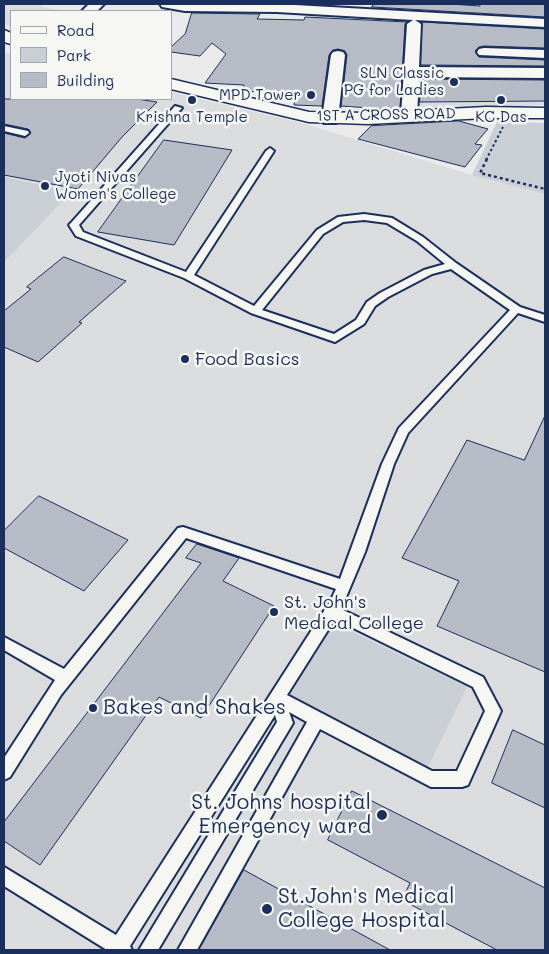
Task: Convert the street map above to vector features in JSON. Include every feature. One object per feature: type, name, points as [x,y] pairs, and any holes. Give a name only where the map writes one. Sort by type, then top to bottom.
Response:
[{"type":"street","points":[[167,4],[325,7],[545,23]]},
{"type":"street","points":[[409,116],[416,14]]},
{"type":"street","points":[[478,25],[484,52],[486,74]]},
{"type":"street","points":[[484,52],[545,54]]},
{"type":"street","points":[[330,119],[338,55]]},
{"type":"street","points":[[412,72],[545,74]]},
{"type":"street","name":"1ST A CROSS ROAD","points":[[172,84],[309,117],[330,119],[545,113]]},
{"type":"lane","points":[[178,108],[74,225],[80,234],[188,276],[255,311],[335,338],[360,322],[371,304],[384,295],[428,272],[452,265]]},
{"type":"lane","points":[[4,129],[25,133]]},
{"type":"lane","points":[[188,276],[270,151]]},
{"type":"lane","points":[[255,311],[320,232],[341,219],[364,217],[389,220],[420,239],[452,265],[516,309],[545,319]]},
{"type":"lane","points":[[4,876],[120,949],[332,611],[358,552],[388,464],[404,431],[516,309]]},
{"type":"lane","points":[[4,772],[56,690],[183,532],[344,586]]},
{"type":"lane","points":[[277,698],[431,779],[462,779],[493,711],[478,682],[332,611]]},
{"type":"lane","points":[[4,643],[66,678]]},
{"type":"lane","points":[[148,950],[285,723],[277,698]]},
{"type":"lane","points":[[187,950],[317,719]]},
{"type":"path","points":[[503,126],[480,173],[545,189]]},
{"type":"shaded area","points":[[4,4],[40,4],[44,7],[59,10],[10,10],[10,27],[4,24]]},
{"type":"shaded area","name":"St. John's Medical College","points":[[4,53],[10,54],[10,100],[172,100],[172,92],[305,124],[472,175],[545,194],[545,950],[4,950]]},
{"type":"shaded area","points":[[545,86],[545,105],[414,110],[417,87]]},
{"type":"green space","points":[[497,122],[545,123],[545,194],[472,175]]},
{"type":"green space","points":[[4,177],[71,192],[4,262]]},
{"type":"green space","points":[[329,621],[467,687],[425,773],[280,697]]},
{"type":"building","points":[[374,4],[480,6],[480,4],[545,4],[545,17],[372,7]]},
{"type":"building","points":[[192,13],[260,14],[257,19],[304,20],[305,17],[407,22],[405,24],[400,110],[341,106],[347,55],[345,51],[338,49],[333,50],[329,55],[322,106],[294,105],[296,94],[243,91],[244,85],[205,83],[226,54],[212,43],[200,56],[172,52],[172,46],[185,34]]},
{"type":"building","points":[[422,22],[545,29],[545,48],[484,46],[479,47],[475,51],[479,57],[545,60],[545,66],[421,65]]},
{"type":"building","points":[[421,79],[545,80],[545,101],[420,102]]},
{"type":"building","name":"Jyoti Nivas Women's College","points":[[4,99],[144,100],[157,102],[122,137],[78,189],[4,175],[4,133],[25,138],[31,133],[28,129],[4,124]]},
{"type":"building","points":[[459,121],[488,129],[475,144],[482,145],[465,167],[358,139],[371,126]]},
{"type":"building","points":[[164,140],[232,150],[174,245],[98,232]]},
{"type":"building","points":[[64,257],[126,281],[79,322],[82,323],[38,362],[4,347],[4,311],[31,289],[27,287]]},
{"type":"building","points":[[545,416],[545,672],[437,626],[459,581],[402,558],[467,440],[524,460]]},
{"type":"building","points":[[39,496],[128,540],[84,591],[4,548],[4,531]]},
{"type":"building","points":[[197,544],[239,558],[223,581],[274,606],[201,718],[159,697],[40,865],[4,841],[4,822],[201,563],[186,558]]},
{"type":"building","points":[[513,730],[545,745],[545,808],[492,783]]},
{"type":"building","points":[[352,791],[545,888],[545,950],[497,950],[402,900],[410,883],[328,840]]},
{"type":"building","name":"St.John's Medical College Hospital","points":[[244,870],[390,950],[199,950]]},
{"type":"place","name":"SLN Classic PG for Ladies","points":[[454,82]]},
{"type":"place","name":"MPD Tower","points":[[311,95]]},
{"type":"place","name":"Krishna Temple","points":[[192,100]]},
{"type":"place","name":"KC Das","points":[[501,100]]},
{"type":"place","name":"Jyoti Nivas Women's College","points":[[45,186]]},
{"type":"place","name":"Food Basics","points":[[185,359]]},
{"type":"place","name":"St. John's Medical College","points":[[274,612]]},
{"type":"place","name":"Bakes and Shakes","points":[[93,708]]},
{"type":"place","name":"St. Johns hospital Emergency ward","points":[[382,815]]},
{"type":"place","name":"St.John's Medical College Hospital","points":[[267,909]]}]
